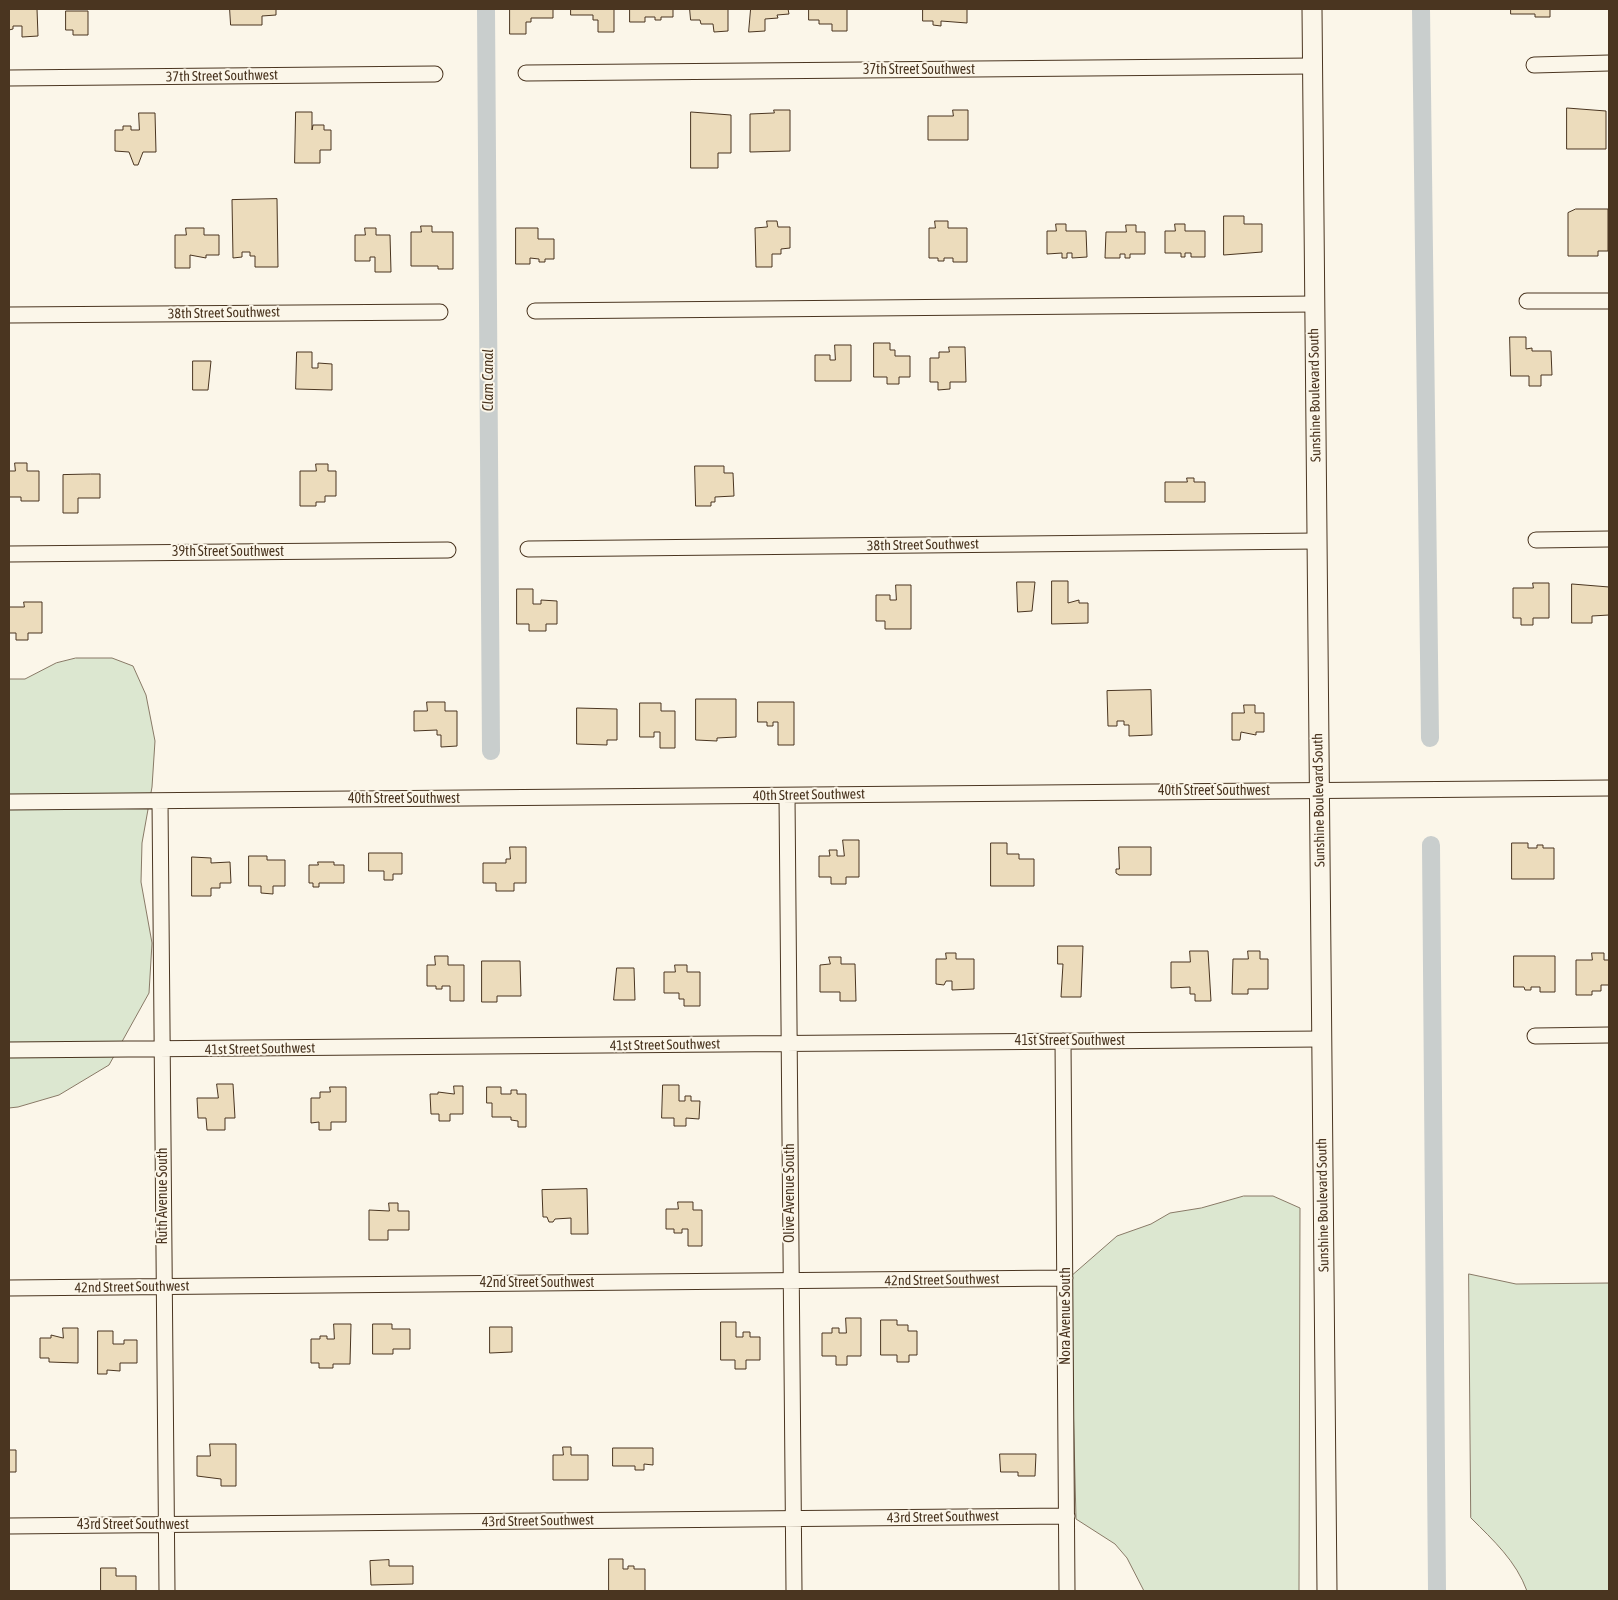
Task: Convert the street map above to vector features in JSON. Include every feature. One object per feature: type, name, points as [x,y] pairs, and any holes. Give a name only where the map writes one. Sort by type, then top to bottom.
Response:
[{"type":"street","name":"Sunshine Boulevard South","points":[[1312,9],[1327,1591]]},
{"type":"street","points":[[1534,65],[1609,63]]},
{"type":"street","name":"37th Street Southwest","points":[[526,73],[1312,66]]},
{"type":"street","name":"37th Street Southwest","points":[[9,78],[436,74]]},
{"type":"street","points":[[1527,301],[1609,301]]},
{"type":"street","points":[[535,311],[1314,304]]},
{"type":"street","name":"38th Street Southwest","points":[[9,315],[440,312]]},
{"type":"street","points":[[1536,540],[1609,539]]},
{"type":"street","name":"38th Street Southwest","points":[[528,549],[1317,541]]},
{"type":"street","name":"39th Street Southwest","points":[[9,554],[448,550]]},
{"type":"street","name":"40th Street Southwest","points":[[9,802],[1609,788]]},
{"type":"street","name":"Olive Avenue South","points":[[787,796],[794,1591]]},
{"type":"street","name":"Ruth Avenue South","points":[[160,800],[167,1591]]},
{"type":"street","points":[[1535,1036],[1609,1036]]},
{"type":"street","name":"41st Street Southwest","points":[[9,1050],[1321,1039]]},
{"type":"street","name":"Nora Avenue South","points":[[1063,1041],[1067,1591]]},
{"type":"street","name":"42nd Street Southwest","points":[[9,1288],[1065,1278]]},
{"type":"street","name":"43rd Street Southwest","points":[[9,1526],[1067,1516]]},
{"type":"green space","points":[[76,658],[112,658],[133,666],[146,695],[155,741],[152,787],[142,843],[141,882],[152,943],[149,993],[109,1065],[59,1095],[9,1108],[9,679],[25,679],[56,663]]},
{"type":"green space","points":[[1244,1196],[1273,1196],[1300,1208],[1299,1591],[1144,1591],[1127,1558],[1115,1544],[1076,1519],[1070,1277],[1117,1236],[1151,1224],[1170,1213],[1201,1208]]},
{"type":"green space","points":[[1469,1274],[1516,1284],[1609,1283],[1609,1591],[1527,1591],[1511,1561],[1471,1518]]},
{"type":"building","points":[[9,9],[37,9],[38,36],[22,37],[22,26],[13,26],[13,29],[9,30]]},
{"type":"building","points":[[230,9],[276,9],[276,15],[262,16],[262,25],[231,25]]},
{"type":"building","points":[[510,9],[553,9],[553,18],[531,18],[531,22],[526,22],[526,34],[510,34]]},
{"type":"building","points":[[571,9],[614,9],[614,32],[598,32],[598,20],[593,20],[593,15],[571,15]]},
{"type":"building","points":[[630,9],[673,9],[673,17],[661,17],[661,20],[655,20],[655,17],[645,17],[645,22],[630,22]]},
{"type":"building","points":[[690,9],[728,9],[728,31],[714,32],[713,24],[701,24],[700,20],[691,20]]},
{"type":"building","points":[[751,9],[788,9],[789,14],[777,15],[778,18],[765,19],[765,31],[749,32]]},
{"type":"building","points":[[809,9],[847,9],[847,31],[832,31],[832,24],[819,24],[819,20],[809,20]]},
{"type":"building","points":[[923,9],[967,9],[967,23],[941,21],[941,26],[933,25],[933,21],[923,21]]},
{"type":"building","points":[[1511,9],[1550,9],[1550,17],[1535,17],[1535,14],[1511,14]]},
{"type":"building","points":[[66,11],[88,11],[88,35],[73,35],[73,30],[66,30]]},
{"type":"building","points":[[1567,108],[1606,111],[1606,149],[1567,149]]},
{"type":"building","points":[[774,110],[790,110],[790,151],[750,152],[750,114],[774,113]]},
{"type":"building","points":[[953,110],[968,110],[968,140],[928,140],[928,116],[953,116]]},
{"type":"building","points":[[296,112],[312,112],[312,130],[313,125],[324,125],[324,130],[331,130],[331,150],[320,150],[320,163],[295,163]]},
{"type":"building","points":[[691,112],[731,115],[731,153],[718,153],[718,168],[691,168]]},
{"type":"building","points":[[139,113],[155,113],[156,152],[143,152],[138,165],[134,165],[129,152],[115,151],[115,130],[123,130],[123,126],[131,126],[131,130],[139,130]]},
{"type":"building","points":[[277,199],[278,267],[255,267],[255,256],[250,256],[250,252],[242,252],[242,257],[233,258],[232,200]]},
{"type":"building","points":[[1576,209],[1608,209],[1608,251],[1598,251],[1598,256],[1568,256],[1568,213]]},
{"type":"building","points":[[1224,216],[1244,216],[1244,224],[1262,224],[1262,252],[1224,255]]},
{"type":"building","points":[[767,221],[777,221],[778,227],[790,227],[790,248],[781,249],[781,254],[772,254],[772,267],[756,267],[755,228],[767,227]]},
{"type":"building","points":[[935,221],[948,221],[948,228],[967,228],[967,262],[953,262],[953,258],[944,258],[944,261],[938,261],[938,258],[929,258],[929,228],[935,228]]},
{"type":"building","points":[[1056,224],[1066,224],[1066,231],[1086,231],[1087,257],[1072,258],[1072,253],[1067,253],[1067,258],[1062,258],[1062,253],[1047,254],[1047,231],[1056,231]]},
{"type":"building","points":[[1175,224],[1185,224],[1185,231],[1205,231],[1205,257],[1191,257],[1191,253],[1185,253],[1185,257],[1181,257],[1181,253],[1165,253],[1165,231],[1175,231]]},
{"type":"building","points":[[1126,225],[1136,225],[1136,232],[1145,232],[1145,254],[1130,254],[1130,258],[1125,258],[1125,254],[1120,254],[1120,258],[1105,258],[1106,232],[1126,232]]},
{"type":"building","points":[[421,226],[432,226],[432,232],[453,232],[453,269],[438,269],[438,266],[411,266],[411,232],[421,232]]},
{"type":"building","points":[[186,228],[204,228],[204,235],[219,235],[219,255],[206,255],[206,258],[190,255],[190,268],[175,268],[175,235],[186,235]]},
{"type":"building","points":[[365,228],[376,228],[376,235],[390,235],[391,272],[375,272],[375,257],[370,257],[370,261],[355,261],[355,235],[365,235]]},
{"type":"building","points":[[516,228],[538,228],[538,239],[554,239],[554,259],[545,259],[545,262],[539,262],[539,259],[530,258],[530,264],[516,264]]},
{"type":"building","points":[[1510,337],[1526,337],[1526,349],[1532,348],[1532,351],[1551,351],[1552,375],[1541,375],[1541,386],[1529,386],[1529,376],[1511,376]]},
{"type":"building","points":[[874,343],[890,343],[890,350],[895,350],[895,356],[910,356],[910,377],[899,377],[899,384],[887,384],[887,377],[874,377]]},
{"type":"building","points":[[835,345],[851,345],[851,381],[815,381],[815,355],[830,355],[830,360],[835,360]]},
{"type":"building","points":[[949,347],[965,347],[966,382],[950,382],[950,389],[938,390],[938,382],[930,382],[930,358],[939,358],[939,352],[949,352]]},
{"type":"building","points":[[297,352],[312,352],[312,368],[318,368],[318,363],[332,364],[332,390],[296,389]]},
{"type":"building","points":[[193,361],[211,361],[208,390],[193,390]]},
{"type":"building","points":[[15,463],[27,463],[27,471],[39,471],[39,501],[21,501],[21,497],[9,497],[9,471],[15,471]]},
{"type":"building","points":[[316,464],[328,464],[328,471],[336,471],[336,496],[325,496],[325,502],[316,502],[316,506],[300,506],[300,471],[316,471]]},
{"type":"building","points":[[695,466],[724,466],[724,473],[733,473],[734,496],[715,497],[715,502],[711,502],[711,506],[696,506]]},
{"type":"building","points":[[100,474],[100,498],[78,498],[78,513],[63,513],[63,475]]},
{"type":"building","points":[[1187,478],[1194,478],[1194,482],[1205,482],[1205,502],[1165,502],[1165,482],[1187,482]]},
{"type":"building","points":[[1052,581],[1068,581],[1068,603],[1079,600],[1079,603],[1088,603],[1088,623],[1052,624]]},
{"type":"building","points":[[1017,582],[1035,582],[1032,611],[1018,612]]},
{"type":"building","points":[[1533,583],[1549,583],[1549,618],[1533,618],[1533,625],[1521,625],[1521,618],[1513,618],[1513,588],[1533,588]]},
{"type":"building","points":[[1572,584],[1609,587],[1609,615],[1592,616],[1592,623],[1572,623]]},
{"type":"building","points":[[896,585],[911,585],[911,629],[885,629],[885,621],[876,621],[876,595],[890,595],[890,600],[896,600]]},
{"type":"building","points":[[517,589],[533,589],[533,604],[541,604],[541,600],[557,601],[557,624],[546,624],[546,631],[529,631],[529,624],[517,624]]},
{"type":"building","points":[[24,602],[42,602],[42,633],[28,633],[28,640],[16,640],[16,633],[9,633],[9,607],[24,607]]},
{"type":"building","points":[[1151,690],[1152,735],[1129,736],[1129,725],[1124,725],[1124,721],[1117,721],[1117,726],[1108,726],[1107,691]]},
{"type":"building","points":[[696,699],[736,699],[736,737],[717,738],[717,741],[696,740]]},
{"type":"building","points":[[427,702],[445,702],[445,711],[457,711],[457,746],[441,747],[441,735],[437,735],[437,730],[414,731],[414,711],[427,711]]},
{"type":"building","points":[[758,702],[794,702],[794,745],[778,745],[778,722],[773,722],[773,726],[767,726],[767,722],[758,722]]},
{"type":"building","points":[[640,703],[661,703],[661,711],[675,711],[675,748],[660,748],[660,732],[654,732],[654,737],[640,737]]},
{"type":"building","points":[[1244,705],[1255,705],[1255,713],[1264,713],[1264,732],[1256,732],[1256,735],[1241,732],[1240,740],[1232,740],[1232,713],[1244,713]]},
{"type":"building","points":[[577,708],[617,709],[617,740],[607,740],[607,745],[577,744]]},
{"type":"building","points":[[843,840],[859,840],[859,877],[846,877],[846,884],[831,884],[831,877],[819,877],[819,856],[830,856],[829,850],[837,850],[837,856],[844,856]]},
{"type":"building","points":[[991,843],[1007,843],[1007,854],[1019,854],[1019,859],[1034,859],[1034,886],[991,886]]},
{"type":"building","points":[[1512,843],[1528,843],[1528,848],[1537,848],[1537,845],[1543,845],[1543,848],[1554,848],[1554,879],[1512,879]]},
{"type":"building","points":[[510,847],[526,847],[526,883],[514,883],[514,891],[496,891],[496,883],[483,883],[483,863],[506,863],[506,859],[510,859]]},
{"type":"building","points":[[1119,847],[1151,847],[1151,875],[1119,875],[1116,873],[1116,869],[1119,869]]},
{"type":"building","points":[[369,853],[402,853],[402,874],[393,874],[393,880],[384,880],[384,871],[369,871]]},
{"type":"building","points":[[249,856],[267,856],[267,860],[285,860],[285,886],[273,886],[273,894],[261,893],[261,886],[249,886]]},
{"type":"building","points":[[192,857],[211,858],[211,863],[230,862],[231,883],[220,883],[220,888],[211,888],[211,896],[192,896]]},
{"type":"building","points":[[318,862],[334,862],[334,865],[344,865],[344,883],[319,883],[319,887],[313,887],[313,883],[309,883],[309,865],[318,865]]},
{"type":"building","points":[[1058,946],[1083,946],[1081,997],[1061,997],[1063,964],[1058,964]]},
{"type":"building","points":[[1190,951],[1208,951],[1211,1001],[1195,1001],[1195,994],[1190,994],[1190,987],[1171,988],[1171,962],[1190,962]]},
{"type":"building","points":[[1248,951],[1260,951],[1260,959],[1268,959],[1268,989],[1248,989],[1248,994],[1232,994],[1233,959],[1248,959]]},
{"type":"building","points":[[946,953],[956,953],[956,959],[974,959],[974,989],[952,990],[952,981],[946,981],[944,985],[936,984],[936,959],[946,959]]},
{"type":"building","points":[[1592,953],[1604,953],[1604,960],[1609,960],[1609,985],[1601,985],[1601,991],[1592,991],[1592,995],[1576,995],[1576,960],[1592,960]]},
{"type":"building","points":[[435,956],[448,956],[448,965],[464,965],[464,1001],[450,1001],[450,986],[442,986],[442,989],[436,989],[436,986],[427,986],[427,965],[435,965]]},
{"type":"building","points":[[1514,956],[1555,956],[1555,992],[1540,992],[1540,987],[1531,987],[1531,990],[1525,990],[1524,987],[1514,987]]},
{"type":"building","points":[[829,957],[841,957],[841,964],[855,964],[856,1001],[840,1001],[840,992],[820,992],[820,965],[830,964]]},
{"type":"building","points":[[482,961],[520,961],[521,996],[497,996],[497,1002],[482,1002]]},
{"type":"building","points":[[675,965],[687,965],[687,972],[700,972],[700,1006],[684,1006],[684,999],[679,999],[679,993],[664,993],[664,972],[675,972]]},
{"type":"building","points":[[617,968],[634,968],[635,1000],[614,1000]]},
{"type":"building","points":[[217,1084],[233,1084],[235,1118],[225,1118],[225,1130],[207,1130],[206,1118],[198,1118],[197,1098],[218,1098]]},
{"type":"building","points":[[663,1085],[679,1085],[679,1101],[685,1101],[685,1096],[691,1096],[691,1101],[700,1101],[699,1119],[686,1118],[686,1126],[674,1126],[674,1118],[662,1118]]},
{"type":"building","points":[[454,1086],[463,1086],[463,1114],[450,1114],[450,1121],[439,1121],[439,1114],[431,1114],[430,1094],[438,1094],[438,1092],[454,1094]]},
{"type":"building","points":[[330,1087],[346,1087],[346,1122],[331,1122],[331,1130],[319,1130],[319,1122],[311,1123],[311,1098],[320,1098],[320,1092],[330,1092]]},
{"type":"building","points":[[487,1087],[501,1087],[501,1094],[511,1094],[511,1090],[517,1090],[517,1094],[526,1094],[526,1127],[518,1127],[518,1121],[511,1120],[511,1117],[492,1117],[492,1103],[487,1103]]},
{"type":"building","points":[[587,1189],[588,1234],[571,1234],[571,1218],[555,1219],[553,1222],[549,1222],[547,1217],[543,1217],[542,1190]]},
{"type":"building","points":[[678,1202],[693,1202],[693,1210],[702,1210],[702,1246],[688,1246],[688,1229],[682,1229],[682,1233],[674,1233],[674,1229],[666,1229],[666,1209],[678,1209]]},
{"type":"building","points":[[389,1203],[398,1203],[398,1211],[409,1211],[409,1230],[388,1230],[388,1240],[369,1240],[369,1210],[389,1211]]},
{"type":"building","points":[[846,1318],[861,1318],[861,1356],[847,1356],[847,1365],[836,1365],[836,1356],[822,1356],[822,1333],[832,1333],[832,1328],[839,1328],[839,1333],[846,1333]]},
{"type":"building","points":[[881,1320],[897,1320],[897,1325],[908,1325],[908,1331],[917,1331],[917,1355],[909,1355],[909,1362],[897,1362],[897,1355],[881,1355]]},
{"type":"building","points":[[721,1322],[736,1322],[736,1337],[743,1337],[743,1332],[750,1332],[750,1337],[760,1337],[760,1360],[746,1360],[746,1369],[735,1369],[735,1360],[721,1360]]},
{"type":"building","points":[[334,1324],[351,1324],[350,1364],[333,1364],[333,1368],[319,1368],[319,1363],[311,1363],[311,1339],[320,1339],[320,1336],[327,1336],[327,1339],[334,1339]]},
{"type":"building","points":[[373,1324],[392,1324],[392,1329],[410,1329],[410,1349],[393,1349],[393,1354],[373,1354]]},
{"type":"building","points":[[490,1327],[512,1327],[512,1352],[490,1353]]},
{"type":"building","points":[[63,1328],[78,1328],[78,1363],[49,1362],[49,1358],[40,1358],[40,1338],[51,1338],[51,1335],[63,1338]]},
{"type":"building","points":[[98,1331],[113,1331],[113,1344],[124,1344],[124,1340],[137,1340],[137,1363],[120,1363],[120,1371],[107,1370],[107,1374],[98,1374]]},
{"type":"building","points":[[210,1444],[236,1444],[236,1486],[221,1486],[221,1479],[197,1476],[197,1456],[210,1456]]},
{"type":"building","points":[[563,1447],[571,1447],[571,1455],[588,1455],[588,1480],[553,1480],[553,1455],[563,1455]]},
{"type":"building","points":[[613,1448],[653,1448],[653,1465],[644,1464],[644,1470],[635,1470],[635,1466],[613,1466]]},
{"type":"building","points":[[9,1450],[16,1450],[16,1472],[9,1472]]},
{"type":"building","points":[[1000,1454],[1036,1454],[1035,1476],[1018,1476],[1018,1472],[1001,1472]]},
{"type":"building","points":[[609,1559],[623,1559],[623,1569],[628,1569],[628,1566],[634,1566],[634,1569],[645,1569],[645,1591],[609,1591]]},
{"type":"building","points":[[389,1560],[389,1566],[413,1566],[413,1584],[371,1585],[370,1561]]},
{"type":"building","points":[[101,1568],[116,1568],[116,1576],[136,1576],[136,1591],[101,1591]]},
{"type":"waterway","name":"Clam Canal","points":[[486,9],[491,751]]},
{"type":"waterway","points":[[1421,9],[1430,738]]},
{"type":"waterway","points":[[1431,845],[1437,1591]]}]
